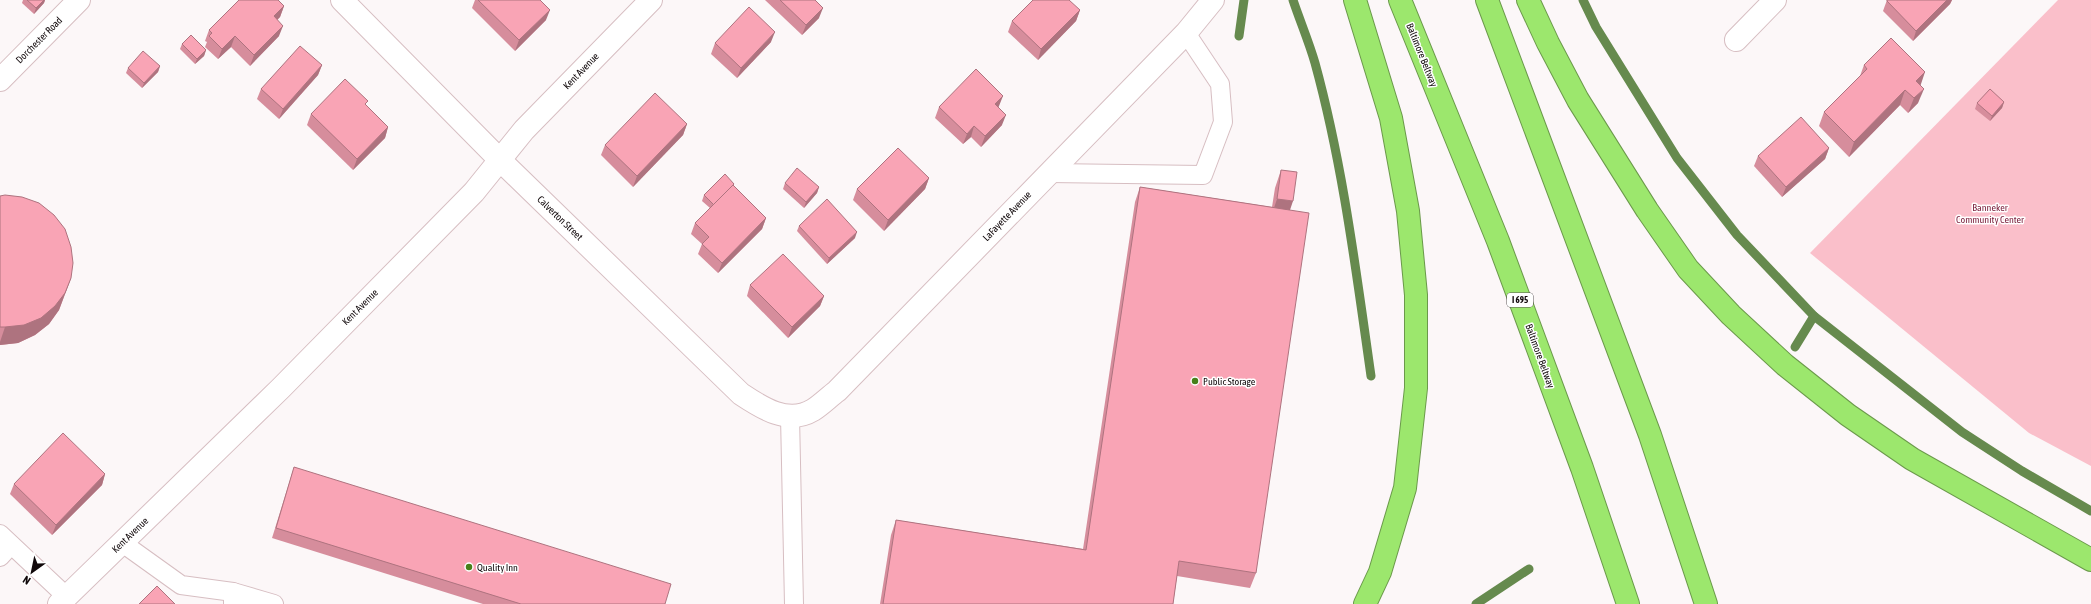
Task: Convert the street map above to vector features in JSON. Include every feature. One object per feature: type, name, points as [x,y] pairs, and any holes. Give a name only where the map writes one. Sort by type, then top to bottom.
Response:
[{"type":"highway","points":[[1354,0],[1391,118],[1408,211],[1416,295],[1416,388],[1405,488],[1380,572],[1365,604]]},
{"type":"highway","name":"Baltimore Beltway","points":[[1400,0],[1498,241],[1582,468],[1628,604]]},
{"type":"highway","points":[[1488,0],[1650,435],[1706,604]]},
{"type":"highway","points":[[1528,0],[1548,43],[1578,100],[1647,210],[1688,269],[1731,315],[1785,365],[1848,415],[1912,459],[2091,560]]},
{"type":"street","name":"Dorchester Road","points":[[0,80],[78,0]]},
{"type":"street","name":"Calverton Street","points":[[342,0],[500,160],[741,394],[765,410],[790,416]]},
{"type":"street","name":"Kent Avenue","points":[[63,600],[292,377],[474,192],[524,130],[651,0]]},
{"type":"street","name":"LaFayette Avenue","points":[[790,416],[812,411],[837,391],[1186,33],[1213,0]]},
{"type":"street","points":[[1736,40],[1775,0]]},
{"type":"lane","points":[[1049,173],[1203,174],[1223,122],[1220,84],[1186,33]]},
{"type":"lane","points":[[790,416],[794,604]]},
{"type":"lane","points":[[121,542],[181,585],[233,598],[274,604]]},
{"type":"lane","points":[[4,545],[63,600]]},
{"type":"green space","name":"Banneker Community Center","points":[[2058,0],[2091,0],[2091,466],[2029,433],[1810,253]]},
{"type":"building","points":[[27,0],[44,0],[36,8]]},
{"type":"building","points":[[239,0],[278,0],[284,6],[274,16],[283,26],[254,55],[235,36],[222,49],[209,36],[212,33],[209,30]]},
{"type":"building","points":[[478,0],[540,0],[550,10],[519,40]]},
{"type":"building","points":[[780,0],[815,0],[823,8],[806,25]]},
{"type":"building","points":[[1033,0],[1069,0],[1080,10],[1041,49],[1012,21]]},
{"type":"building","points":[[1887,0],[1947,0],[1916,31]]},
{"type":"building","points":[[749,7],[775,32],[741,68],[715,43]]},
{"type":"building","points":[[191,35],[206,50],[197,59],[182,44]]},
{"type":"building","points":[[1891,38],[1925,72],[1916,81],[1924,89],[1914,98],[1905,90],[1854,142],[1824,112],[1867,69],[1864,65]]},
{"type":"building","points":[[300,46],[322,65],[283,109],[261,89]]},
{"type":"building","points":[[143,51],[160,66],[144,83],[128,68]]},
{"type":"building","points":[[976,69],[1003,96],[995,104],[1006,115],[985,136],[974,126],[967,134],[939,107]]},
{"type":"building","points":[[345,79],[368,101],[365,104],[388,127],[357,159],[311,114]]},
{"type":"building","points":[[1990,89],[2004,102],[1992,116],[1977,103]]},
{"type":"building","points":[[655,93],[687,124],[637,176],[605,145]]},
{"type":"building","points":[[1801,117],[1829,148],[1786,187],[1758,156]]},
{"type":"building","points":[[898,148],[929,178],[888,220],[857,189]]},
{"type":"building","points":[[797,168],[819,187],[806,202],[785,183]]},
{"type":"building","points":[[1281,170],[1297,172],[1293,201],[1277,199]]},
{"type":"building","points":[[725,174],[734,184],[714,205],[704,195]]},
{"type":"building","points":[[733,185],[766,218],[722,263],[702,244],[709,237],[695,223]]},
{"type":"building","name":"Public Storage","points":[[1140,187],[1309,213],[1256,573],[1179,561],[1173,604],[883,604],[896,520],[1086,550]]},
{"type":"building","points":[[5,195],[22,197],[39,203],[54,215],[65,229],[71,247],[73,263],[71,278],[65,293],[55,306],[41,318],[24,325],[0,327],[0,196]]},
{"type":"building","points":[[827,199],[857,232],[829,258],[799,226]]},
{"type":"building","points":[[783,254],[824,296],[792,327],[750,285]]},
{"type":"building","points":[[63,433],[105,474],[56,525],[14,484]]},
{"type":"building","name":"Quality Inn","points":[[294,467],[671,584],[665,604],[521,604],[276,528]]},
{"type":"building","points":[[157,586],[175,604],[139,604]]},
{"type":"waterway","points":[[1239,36],[1244,0]]},
{"type":"waterway","points":[[1293,0],[1310,47],[1325,101],[1348,218],[1371,376]]},
{"type":"waterway","points":[[1583,0],[1596,27],[1677,158],[1737,235],[1814,316],[1962,432],[2022,471],[2091,511]]},
{"type":"waterway","points":[[1795,347],[1814,316]]},
{"type":"waterway","points":[[1476,604],[1529,569]]},
{"type":"place","name":"Public Storage","points":[[1195,381]]},
{"type":"place","name":"Quality Inn","points":[[469,567]]}]
